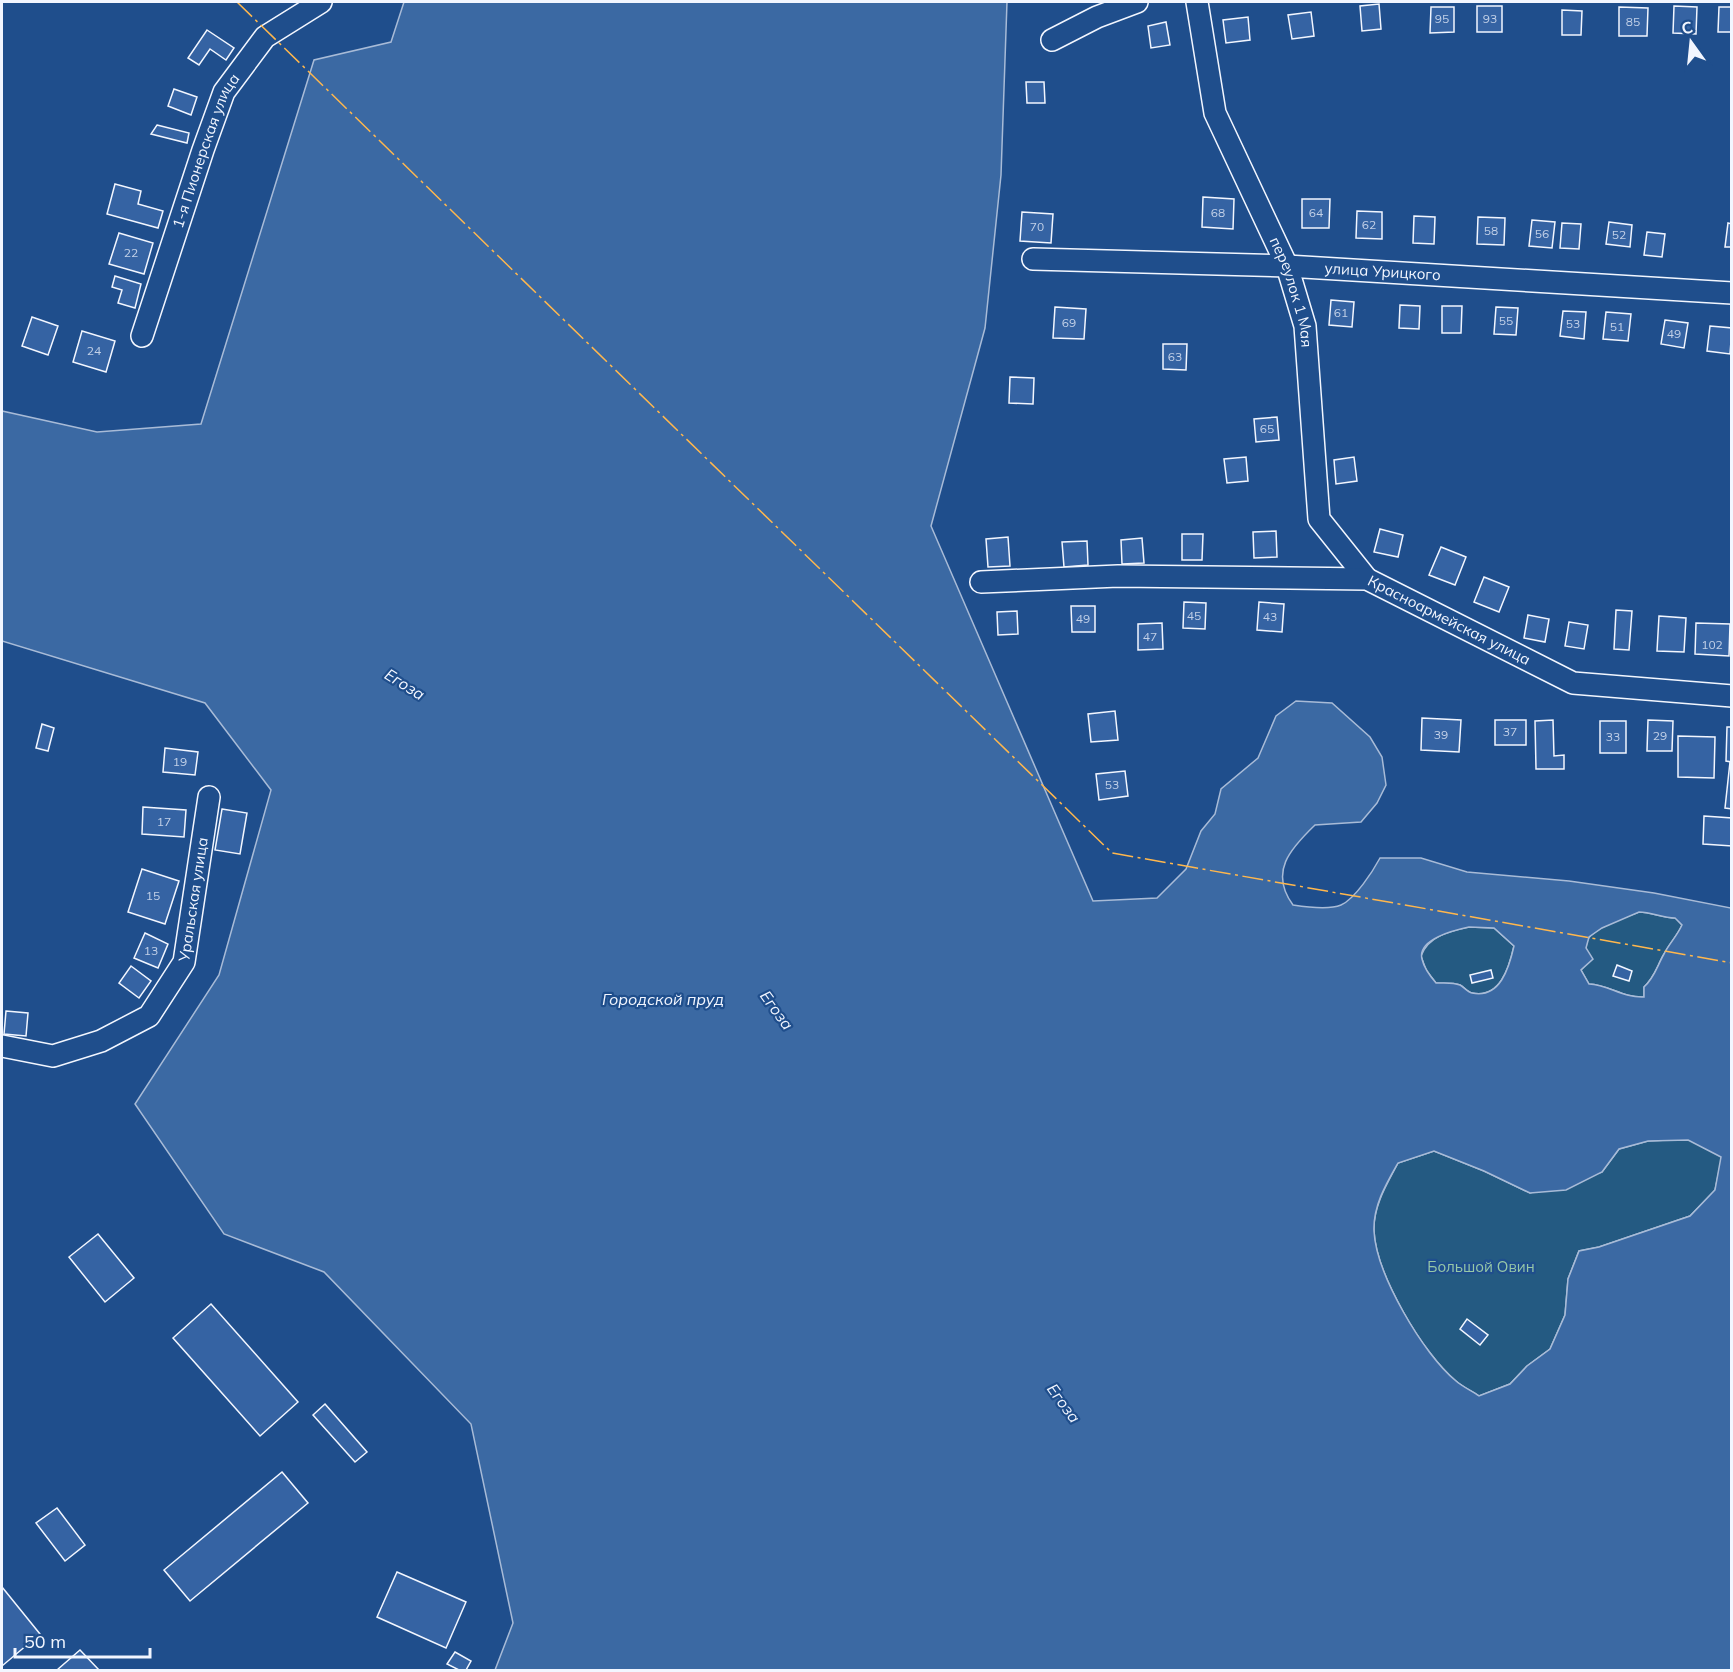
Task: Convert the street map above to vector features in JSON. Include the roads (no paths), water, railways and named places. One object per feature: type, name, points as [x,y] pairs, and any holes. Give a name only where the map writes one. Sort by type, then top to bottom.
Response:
[{"type":"street","name":"1-я Пионерская улица","points":[[142,336],[224,92],[265,37],[321,2]]},
{"type":"street","points":[[1052,40],[1097,17],[1137,2]]},
{"type":"street","name":"переулок 1 Мая","points":[[1197,2],[1215,113],[1287,266],[1305,326],[1319,519],[1367,579]]},
{"type":"street","name":"улица Урицкого","points":[[1033,259],[1287,266],[1731,293]]},
{"type":"street","name":"Красноармейская улица","points":[[981,582],[1118,576],[1367,579],[1573,683],[1731,696]]},
{"type":"street","name":"Уральская улица","points":[[2,1046],[53,1056],[101,1041],[149,1016],[184,962],[209,797]]},
{"type":"water","name":"Городской пруд","points":[[404,2],[1007,2],[1001,175],[985,328],[931,526],[1093,901],[1157,898],[1186,869],[1201,831],[1215,814],[1221,789],[1258,758],[1276,716],[1296,701],[1332,703],[1370,737],[1382,757],[1386,785],[1377,803],[1361,822],[1315,825],[1291,852],[1283,872],[1283,882],[1293,905],[1336,907],[1346,902],[1358,891],[1380,858],[1421,858],[1467,872],[1569,881],[1654,893],[1731,908],[1731,1670],[495,1670],[513,1623],[471,1424],[324,1272],[224,1234],[135,1104],[219,975],[271,790],[205,703],[2,641],[2,411],[97,432],[201,424],[314,60],[391,42]],"holes":[[[1639,912],[1675,918],[1682,925],[1644,987],[1644,997],[1629,996],[1589,984],[1581,970],[1593,959],[1586,948],[1589,937],[1602,928]],[[1469,927],[1494,928],[1514,946],[1506,972],[1496,987],[1482,994],[1469,992],[1457,984],[1436,983],[1424,966],[1422,952],[1431,941],[1447,933]],[[1688,1140],[1721,1157],[1715,1190],[1690,1216],[1599,1247],[1579,1251],[1568,1279],[1565,1315],[1550,1349],[1527,1366],[1510,1384],[1479,1396],[1459,1383],[1443,1369],[1403,1312],[1383,1269],[1377,1249],[1374,1222],[1378,1204],[1398,1163],[1434,1151],[1530,1193],[1566,1190],[1602,1172],[1619,1149],[1648,1141]]]},
{"type":"water label","name":"Егоза","points":[[405,684]]},
{"type":"water label","name":"Егоза","points":[[777,1010]]},
{"type":"water label","name":"Егоза","points":[[1064,1403]]},
{"type":"park label","name":"Большой Овин","points":[[1481,1267]]}]
